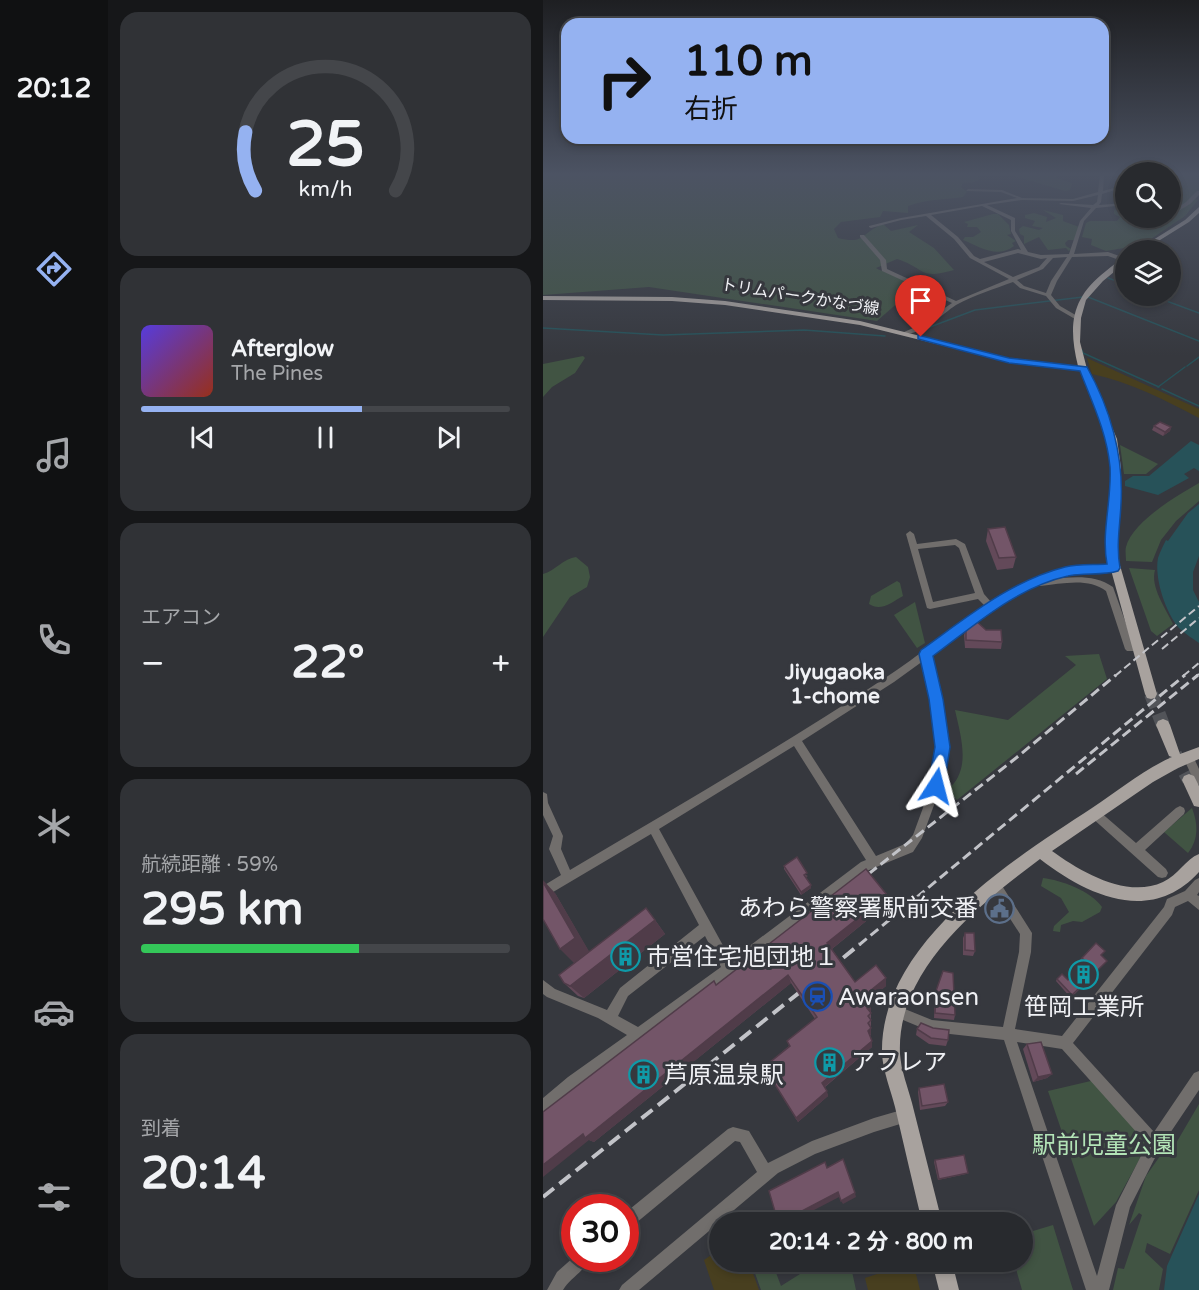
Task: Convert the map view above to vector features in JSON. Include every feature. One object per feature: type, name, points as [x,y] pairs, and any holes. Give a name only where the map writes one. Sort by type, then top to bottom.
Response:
[{"type":"main road","points":[[1115,268],[1089,290],[1082,300],[1077,318],[1076,342],[1083,369],[1107,426],[1114,453],[1115,503],[1110,548],[1151,694]]},
{"type":"main road","name":"トリムパークかなづ線","points":[[543,298],[672,298],[725,303],[860,323],[993,357],[1083,369]]},
{"type":"main road","points":[[929,1212],[891,1055],[891,1035],[895,1011],[904,990],[926,954],[947,930],[995,885],[1040,850],[1187,754],[1163,725]]},
{"type":"main road","points":[[1194,780],[1199,801]]},
{"type":"main road","points":[[1040,850],[1064,871],[1112,891],[1132,895],[1167,889],[1185,876],[1199,861]]},
{"type":"main road","points":[[944,1272],[949,1290]]},
{"type":"street","points":[[953,235],[972,257],[1014,280],[1022,287],[1048,295],[1058,307],[1077,318]]},
{"type":"street","points":[[1015,235],[1025,252]]},
{"type":"street","points":[[1048,295],[1071,255],[1077,235]]},
{"type":"street","points":[[862,236],[883,260],[884,270],[956,303]]},
{"type":"street","points":[[980,261],[1012,252],[1025,252],[1041,257],[1108,254],[1115,256]]},
{"type":"street","points":[[906,333],[920,327],[956,303],[1041,268],[1051,257]]},
{"type":"street","points":[[910,534],[930,606],[980,595]]},
{"type":"street","points":[[914,546],[956,542],[962,546],[980,595],[991,608]]},
{"type":"street","points":[[543,892],[795,740],[926,654],[991,608],[1032,583],[1067,571],[1114,568]]},
{"type":"street","points":[[1032,583],[1069,580],[1099,582],[1106,585],[1110,589],[1130,649]]},
{"type":"street","points":[[543,1107],[573,1082],[729,969],[865,866],[909,848],[917,838],[936,786],[943,747],[926,654]]},
{"type":"street","points":[[795,740],[874,863]]},
{"type":"street","points":[[1187,754],[1194,780]]},
{"type":"street","points":[[543,797],[543,803],[558,836],[555,849],[568,877]]},
{"type":"street","points":[[1136,851],[1180,811]]},
{"type":"street","points":[[1095,814],[1162,873]]},
{"type":"street","points":[[652,826],[729,969]]},
{"type":"street","points":[[1065,1043],[1168,911],[1171,903],[1189,895],[1199,884]]},
{"type":"street","points":[[995,885],[1026,933],[1025,952],[1008,1034],[1094,1290]]},
{"type":"street","points":[[1189,895],[1199,904]]},
{"type":"street","points":[[610,1018],[624,992],[706,927]]},
{"type":"street","points":[[543,986],[551,993],[610,1018],[639,1034]]},
{"type":"street","points":[[895,1011],[932,1026],[1065,1043],[1155,1143]]},
{"type":"street","points":[[1101,1290],[1123,1205],[1155,1143],[1199,1078]]},
{"type":"street","points":[[627,1290],[783,1161],[874,1125],[905,1116]]},
{"type":"street","points":[[639,1211],[733,1134],[744,1136],[766,1173]]},
{"type":"street","points":[[555,1290],[567,1272]]},
{"type":"green space","points":[[543,235],[837,235],[838,238],[854,240],[865,235],[914,235],[934,248],[954,270],[928,274],[897,259],[876,268],[914,281],[918,285],[877,321],[649,287],[543,295]]},
{"type":"green space","points":[[1007,235],[1016,241],[1012,243],[1014,246],[1008,250],[995,252],[963,240],[965,237]]},
{"type":"green space","points":[[1076,235],[1075,240],[1068,240],[1065,243],[1071,249],[1069,251],[1066,248],[1048,250],[1039,237],[1024,244],[1024,236]]},
{"type":"green space","points":[[1083,235],[1157,235],[1149,240],[1115,240],[1115,250],[1106,251],[1091,245],[1092,239],[1082,237]]},
{"type":"green space","points":[[583,356],[585,358],[575,373],[552,387],[543,397],[543,364]]},
{"type":"green space","points":[[1120,445],[1158,464],[1146,474],[1124,474]]},
{"type":"green space","points":[[1199,483],[1199,501],[1176,521],[1161,540],[1152,562],[1126,561],[1126,547],[1137,528],[1157,510]]},
{"type":"green space","points":[[576,557],[588,567],[590,577],[587,587],[570,597],[543,637],[543,574]]},
{"type":"green space","points":[[1129,568],[1155,570],[1157,591],[1173,624],[1157,636],[1151,631]]},
{"type":"green space","points":[[897,581],[900,583],[903,596],[882,607],[869,604],[871,596]]},
{"type":"green space","points":[[915,602],[925,643],[917,648],[894,615]]},
{"type":"green space","points":[[1099,654],[1107,679],[957,800],[947,790],[960,773],[963,753],[955,710],[1008,720],[1076,665],[1065,656]]},
{"type":"green space","points":[[1192,808],[1196,831],[1192,848],[1188,853],[1164,832]]},
{"type":"green space","points":[[1043,878],[1083,891],[1102,907],[1100,912],[1082,922],[1073,921],[1061,925],[1060,932],[1053,931],[1054,926],[1069,912],[1061,898],[1041,886]]},
{"type":"green space","name":"駅前児童公園","points":[[1095,1080],[1149,1142],[1116,1202],[1094,1226],[1048,1091]]},
{"type":"green space","points":[[1199,1104],[1199,1190],[1170,1254],[1147,1243],[1145,1252],[1163,1269],[1159,1290],[1113,1290],[1118,1268],[1124,1269],[1142,1215],[1139,1213],[1129,1225],[1146,1176],[1165,1149],[1172,1150]]},
{"type":"green space","points":[[1053,1225],[1073,1290],[1022,1290],[1017,1272],[1033,1272],[1033,1231]]},
{"type":"green space","points":[[755,1272],[776,1272],[781,1286],[803,1272],[852,1272],[856,1290],[761,1290]]},
{"type":"sand","points":[[1087,358],[1199,409],[1199,418],[1134,387],[1092,374]]},
{"type":"sand","points":[[709,1257],[709,1272],[753,1272],[759,1290],[714,1290],[704,1260]]},
{"type":"sand","points":[[883,1272],[916,1272],[920,1290],[868,1290],[865,1278]]},
{"type":"water","points":[[1191,441],[1199,445],[1199,471],[1194,468],[1184,474],[1189,478],[1158,495],[1125,486],[1125,481],[1133,476],[1149,476]]},
{"type":"water","points":[[1199,504],[1199,556],[1193,572],[1193,590],[1199,602],[1199,643],[1180,629],[1170,614],[1162,595],[1157,566],[1166,540],[1168,541],[1188,513]]},
{"type":"water","points":[[1199,1194],[1199,1290],[1164,1290],[1167,1266]]},
{"type":"building","points":[[1160,422],[1171,427],[1165,432],[1154,426]]},
{"type":"building","points":[[1005,527],[1016,557],[999,558],[988,529]]},
{"type":"building","points":[[976,621],[986,630],[1001,630],[1002,642],[966,640],[966,628]]},
{"type":"building","points":[[797,857],[811,885],[801,892],[784,866]]},
{"type":"building","points":[[866,869],[887,895],[827,943],[855,982],[876,965],[886,978],[870,991],[874,997],[869,1001],[871,1004],[867,1008],[871,1013],[868,1016],[871,1020],[868,1023],[871,1028],[868,1031],[872,1041],[822,1083],[827,1091],[796,1118],[764,1067],[790,1046],[787,1041],[817,1017],[788,975],[585,1138],[583,1134],[543,1165],[543,1112],[714,981],[716,985]]},
{"type":"building","points":[[543,882],[575,938],[560,949],[543,919]]},
{"type":"building","points":[[999,897],[1007,910],[1005,912],[995,900]]},
{"type":"building","points":[[646,908],[655,920],[570,986],[564,983],[559,975]]},
{"type":"building","points":[[965,933],[974,933],[975,951],[965,950]]},
{"type":"building","name":"笹岡工業所","points":[[1096,943],[1105,951],[1101,955],[1107,961],[1072,995],[1057,979],[1062,974],[1068,980],[1086,962],[1082,958]]},
{"type":"building","points":[[943,971],[953,973],[955,1015],[935,1013],[936,991]]},
{"type":"building","points":[[921,1023],[933,1028],[949,1030],[948,1040],[931,1038],[917,1029]]},
{"type":"building","points":[[1041,1042],[1052,1074],[1038,1077],[1027,1044]]},
{"type":"building","points":[[944,1084],[948,1102],[922,1106],[919,1088]]},
{"type":"building","points":[[964,1155],[968,1173],[939,1179],[935,1160]]},
{"type":"building","points":[[843,1159],[855,1193],[841,1201],[838,1192],[800,1212],[775,1212],[769,1191],[825,1162],[827,1168]]},
{"type":"waterway","points":[[1108,278],[1115,280]]},
{"type":"waterway","points":[[922,330],[975,310],[1083,297]]},
{"type":"waterway","points":[[1088,297],[1199,341]]},
{"type":"waterway","points":[[1180,306],[1199,313]]},
{"type":"waterway","points":[[543,328],[663,335],[804,330],[885,336]]},
{"type":"waterway","points":[[1082,350],[1083,353],[1158,387]]},
{"type":"waterway","points":[[1187,366],[1199,357]]},
{"type":"waterway","points":[[1158,387],[1185,367]]},
{"type":"waterway","points":[[1162,389],[1199,406]]},
{"type":"tunnel","points":[[1151,694],[1163,725]]},
{"type":"tunnel","points":[[1175,754],[1189,780]]},
{"type":"railway","points":[[1115,676],[1199,606]]},
{"type":"railway","points":[[1162,649],[1199,618]]},
{"type":"railway","points":[[1183,676],[1199,663]]},
{"type":"railway","points":[[857,883],[1016,758],[1116,675]]},
{"type":"railway","points":[[859,945],[1185,675]]},
{"type":"railway","points":[[1076,774],[1198,675]]},
{"type":"railway","points":[[827,971],[860,944]]},
{"type":"railway","points":[[543,1197],[810,984]]},
{"type":"place","name":"あわら警察署駅前交番","points":[[999,908]]},
{"type":"place","name":"市営住宅旭団地１","points":[[625,957]]},
{"type":"place","name":"笹岡工業所","points":[[1084,974]]},
{"type":"place","name":"Awaraonsen","points":[[817,997]]},
{"type":"place","name":"アフレア","points":[[830,1062]]},
{"type":"place","name":"芦原温泉駅","points":[[643,1075]]},
{"type":"district","name":"Jiyugaoka 1-chome","points":[[835,684]]},
{"type":"route","points":[[921,337],[993,357],[1083,369],[1107,426],[1116,468],[1110,548],[1114,568],[1067,571],[1032,583],[1005,598],[926,654],[943,747],[936,786]]}]
